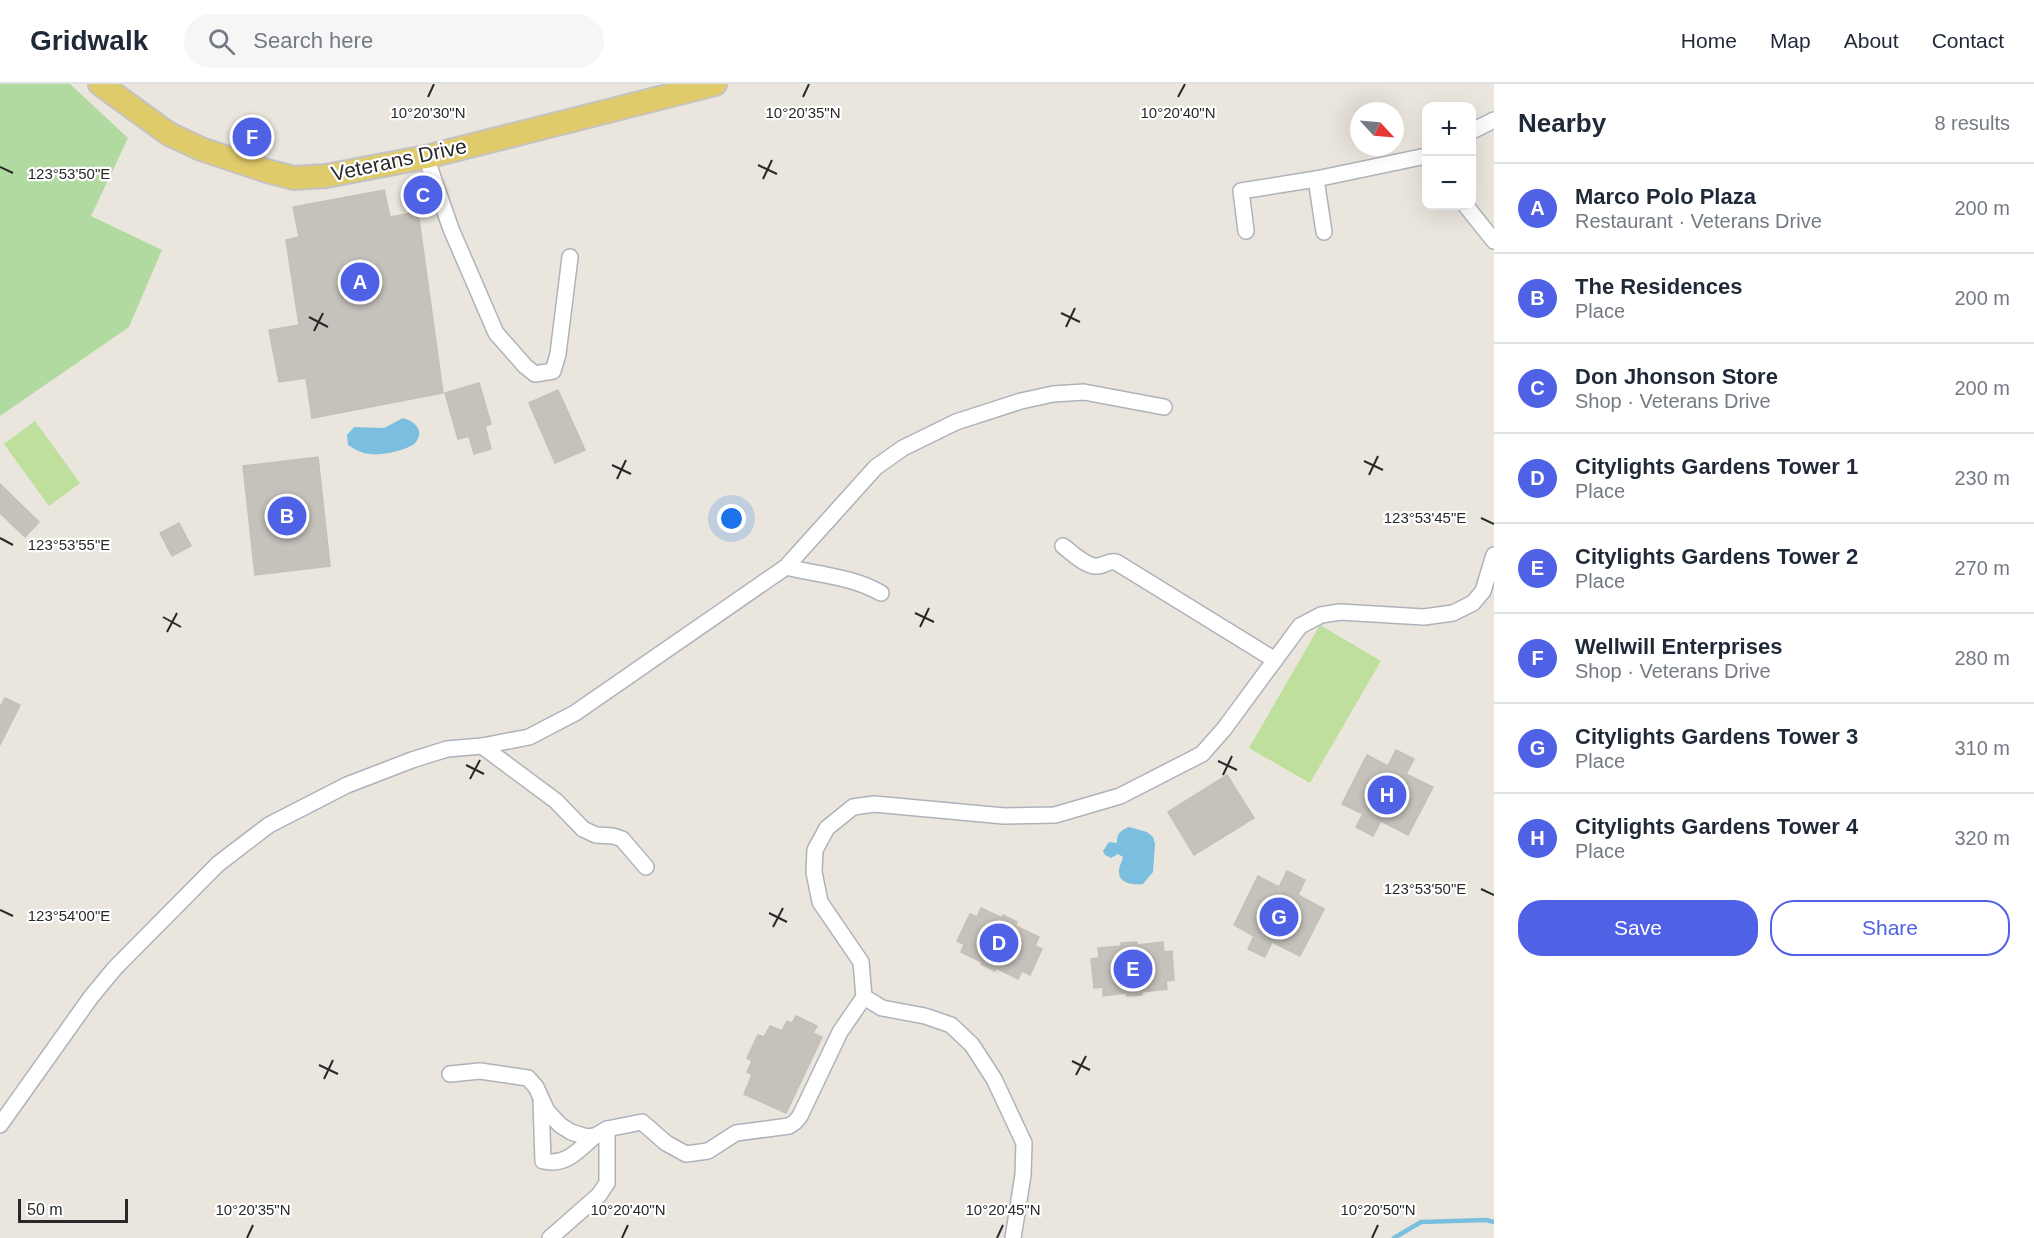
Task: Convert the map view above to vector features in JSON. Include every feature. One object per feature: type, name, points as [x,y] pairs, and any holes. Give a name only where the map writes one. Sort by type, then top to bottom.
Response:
[{"type":"main road","name":"Veterans Drive","points":[[100,84],[169,134],[201,149],[294,178],[326,176],[426,157],[715,84]]},
{"type":"street","points":[[1476,129],[1494,120]]},
{"type":"street","points":[[426,157],[451,229],[496,333],[525,366],[536,374],[553,370],[558,354],[570,257]]},
{"type":"street","points":[[1246,231],[1241,191],[1316,179],[1422,157]]},
{"type":"street","points":[[1316,179],[1324,232]]},
{"type":"street","points":[[1469,210],[1494,241]]},
{"type":"street","points":[[0,1125],[91,997],[115,968],[218,864],[269,825],[347,785],[390,768],[447,749],[482,746],[529,737],[575,713],[786,567],[876,467],[903,448],[956,422],[1021,401],[1053,394],[1084,392],[1164,406]]},
{"type":"street","points":[[1063,546],[1091,566],[1116,562],[1275,660]]},
{"type":"street","points":[[450,1074],[480,1071],[528,1078],[536,1087],[547,1111],[560,1125],[587,1137],[642,1122],[666,1143],[686,1154],[708,1151],[736,1133],[789,1126],[800,1116],[840,1032],[864,997],[861,962],[820,902],[814,872],[815,850],[827,828],[854,807],[874,804],[1004,816],[1055,815],[1120,796],[1202,754],[1224,729],[1300,626],[1320,615],[1340,612],[1424,618],[1453,613],[1473,603],[1484,591],[1494,555]]},
{"type":"street","points":[[786,567],[853,580],[881,593]]},
{"type":"street","points":[[482,746],[556,801],[583,829],[596,835],[622,839],[646,867]]},
{"type":"street","points":[[864,997],[882,1008],[925,1016],[951,1025],[972,1045],[994,1079],[1024,1143],[1023,1175],[1013,1238]]},
{"type":"street","points":[[541,1098],[543,1161],[562,1162],[601,1132]]},
{"type":"street","points":[[549,1238],[599,1195],[607,1183],[601,1132]]},
{"type":"green space","points":[[0,84],[70,84],[128,138],[91,216],[162,250],[129,327],[0,416]]},
{"type":"green space","points":[[35,421],[80,483],[49,506],[4,444]]},
{"type":"green space","points":[[1320,625],[1381,661],[1310,783],[1249,748]]},
{"type":"water","points":[[403,418],[411,421],[419,430],[416,442],[408,448],[381,454],[367,454],[348,445],[347,435],[354,427],[384,428]]},
{"type":"water","points":[[1129,827],[1147,832],[1153,837],[1155,844],[1153,872],[1143,884],[1131,884],[1121,879],[1119,870],[1123,857],[1118,854],[1111,858],[1103,851],[1109,842],[1117,843],[1120,833]]},
{"type":"building","points":[[384,190],[390,217],[418,212],[443,393],[312,418],[306,378],[279,382],[269,330],[299,325],[286,240],[299,237],[293,207]]},
{"type":"building","points":[[479,383],[491,424],[485,426],[491,449],[474,454],[469,436],[458,439],[445,393]]},
{"type":"building","points":[[558,390],[585,450],[555,463],[529,403]]},
{"type":"building","points":[[318,457],[330,566],[255,575],[243,466]]},
{"type":"building","points":[[0,484],[39,522],[25,537],[0,513]]},
{"type":"building","points":[[179,523],[191,546],[172,556],[160,533]]},
{"type":"building","points":[[5,698],[20,705],[0,745],[0,707]]},
{"type":"building","points":[[1396,750],[1414,759],[1406,774],[1433,787],[1408,835],[1381,821],[1373,836],[1356,827],[1363,814],[1342,804],[1367,755],[1388,766]]},
{"type":"building","points":[[1227,775],[1254,818],[1194,855],[1168,812]]},
{"type":"building","points":[[1287,871],[1305,880],[1298,895],[1324,909],[1300,956],[1272,942],[1265,957],[1248,949],[1254,936],[1234,925],[1258,876],[1279,887]]},
{"type":"building","points":[[981,908],[1017,922],[1016,926],[1039,937],[1035,946],[1042,949],[1030,975],[1022,971],[1018,979],[996,968],[995,971],[961,952],[964,944],[957,941],[970,914],[977,917]]},
{"type":"building","points":[[1137,942],[1137,945],[1163,942],[1164,952],[1172,951],[1174,980],[1166,981],[1167,989],[1142,992],[1142,995],[1127,996],[1126,993],[1103,996],[1103,987],[1094,988],[1091,959],[1099,958],[1098,948]]},
{"type":"building","points":[[796,1016],[817,1026],[813,1033],[822,1037],[786,1113],[744,1094],[752,1075],[747,1072],[752,1061],[747,1058],[758,1035],[764,1037],[770,1026],[782,1031],[787,1021],[792,1023]]},
{"type":"waterway","points":[[1394,1238],[1421,1222],[1486,1220],[1494,1222]]},
{"type":"place","name":"Wellwill Enterprises","points":[[252,137]]},
{"type":"place","name":"Don Jhonson Store","points":[[423,195]]},
{"type":"place","name":"Marco Polo Plaza","points":[[360,282]]},
{"type":"place","name":"The Residences","points":[[287,516]]},
{"type":"place","name":"Citylights Gardens Tower 4","points":[[1387,795]]},
{"type":"place","name":"Citylights Gardens Tower 3","points":[[1279,917]]},
{"type":"place","name":"Citylights Gardens Tower 1","points":[[999,943]]},
{"type":"place","name":"Citylights Gardens Tower 2","points":[[1133,969]]}]
